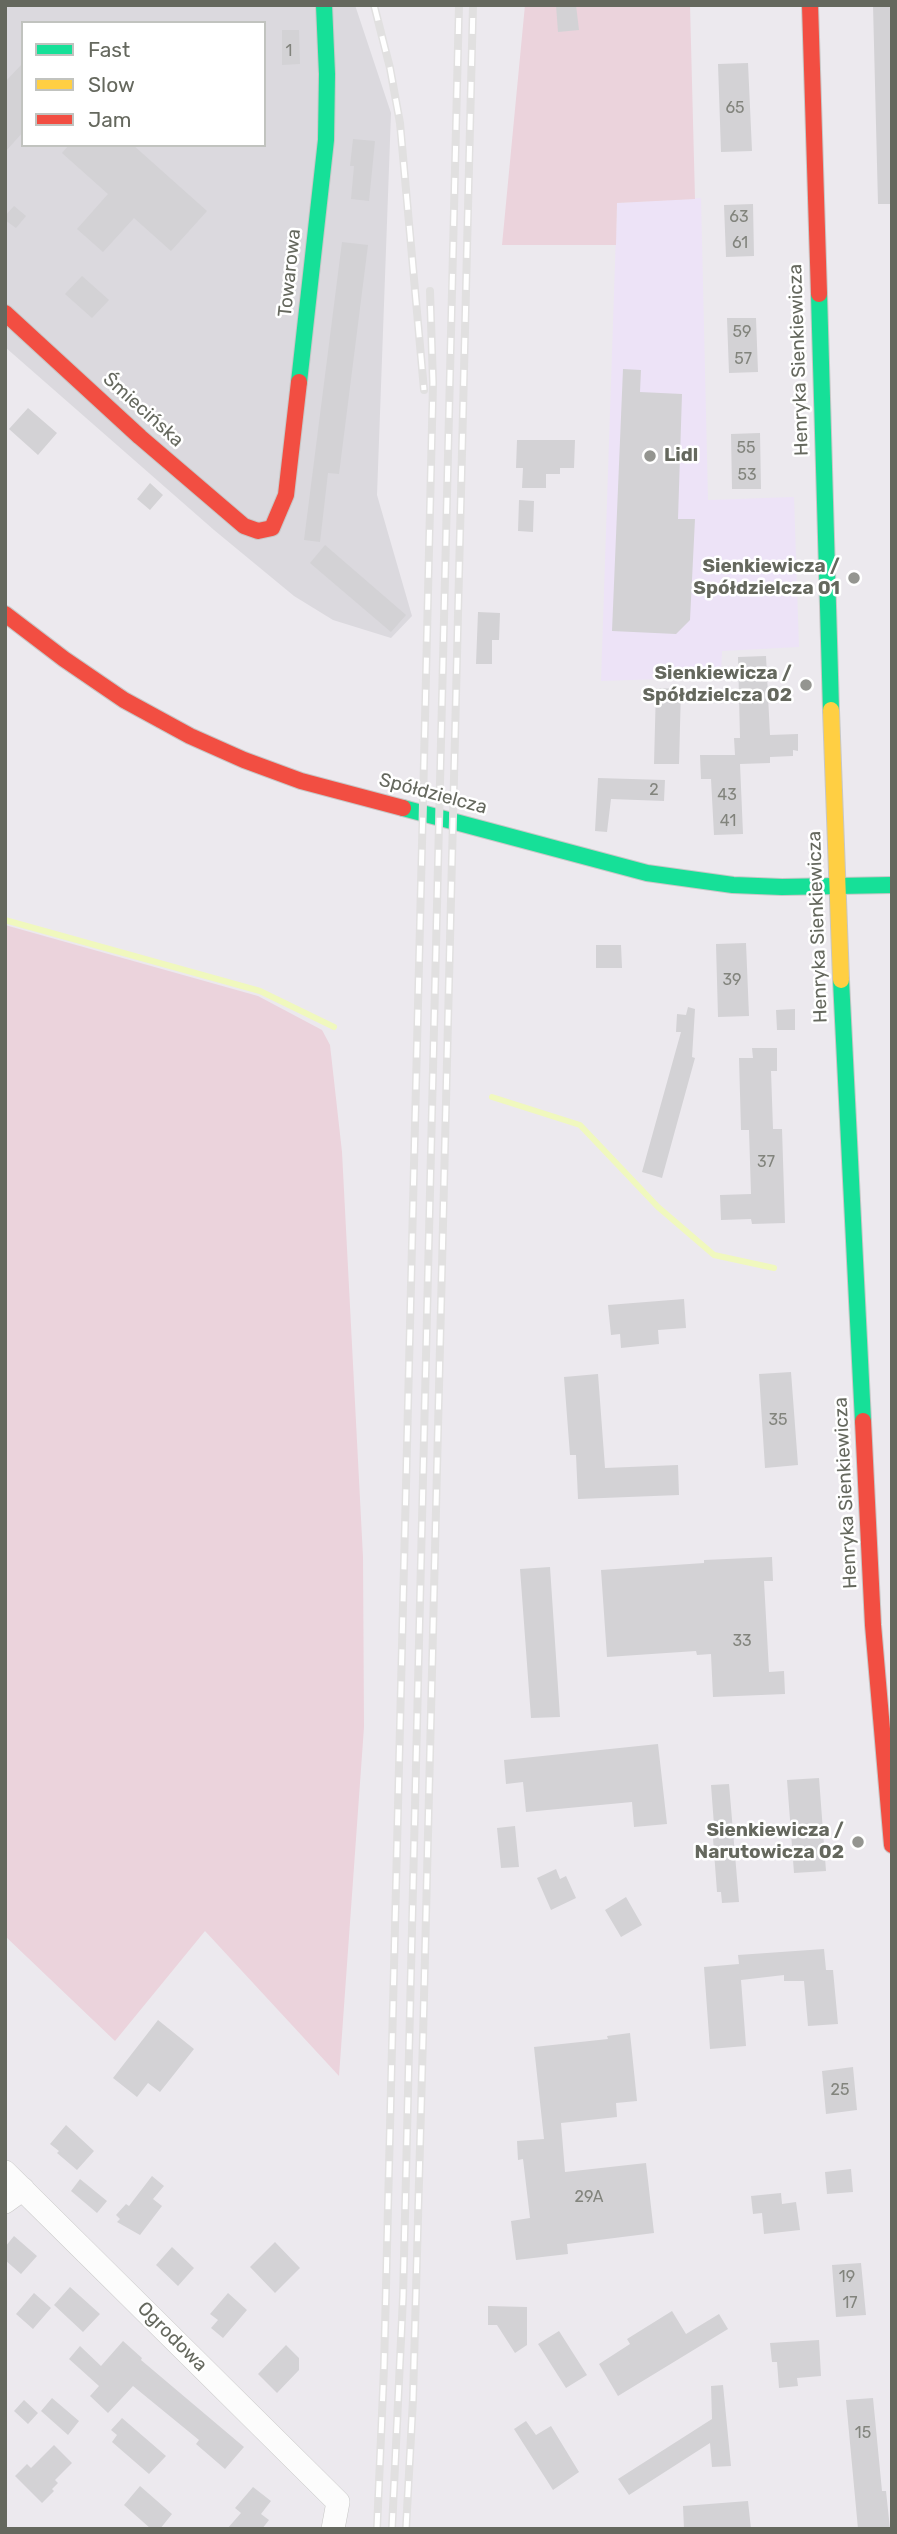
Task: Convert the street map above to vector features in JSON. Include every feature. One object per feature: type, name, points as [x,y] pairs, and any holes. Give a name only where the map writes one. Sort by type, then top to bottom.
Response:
[{"type":"street","name":"Towarowa","points":[[258,531],[272,528],[281,511],[288,477],[326,140],[324,5]]},
{"type":"street","name":"Henryka Sienkiewicza","points":[[810,5],[836,886],[883,1623],[892,1845]]},
{"type":"street","name":"Śmiecińska","points":[[5,313],[140,437],[244,526],[258,531]]},
{"type":"street","name":"Spółdzielcza","points":[[5,614],[124,700],[190,736],[244,760],[301,780],[647,873],[733,885],[892,885]]},
{"type":"street","name":"Ogrodowa","points":[[5,2172],[14,2196],[338,2502],[334,2529]]},
{"type":"shaded area","points":[[5,5],[355,5],[391,113],[377,495],[412,616],[391,638],[333,620],[294,596],[214,530],[5,347]]},
{"type":"shaded area","points":[[525,5],[690,5],[695,199],[617,203],[616,245],[502,245]]},
{"type":"shaded area","points":[[701,198],[708,500],[794,497],[799,647],[722,651],[721,677],[601,681],[617,203]]},
{"type":"shaded area","points":[[5,925],[258,996],[322,1030],[330,1045],[342,1152],[363,1557],[364,1727],[339,2076],[205,1931],[115,2041],[5,1936]]},
{"type":"building","points":[[556,5],[576,5],[579,30],[558,32]]},
{"type":"building","points":[[873,5],[892,5],[892,204],[878,204]]},
{"type":"building","points":[[282,30],[299,30],[300,64],[282,65]]},
{"type":"building","points":[[748,63],[752,151],[721,152],[718,64]]},
{"type":"building","points":[[21,65],[21,134],[5,152],[5,82]]},
{"type":"building","points":[[353,139],[375,141],[369,201],[351,199]]},
{"type":"building","points":[[67,147],[135,147],[207,211],[171,251],[134,218],[103,252],[77,229],[108,194],[62,153]]},
{"type":"building","points":[[753,204],[754,256],[726,257],[724,205]]},
{"type":"building","points":[[14,206],[26,216],[16,228],[5,220],[5,216]]},
{"type":"building","points":[[342,242],[368,245],[339,474],[328,473],[320,542],[304,540]]},
{"type":"building","points":[[82,276],[109,300],[92,318],[65,294]]},
{"type":"building","points":[[727,318],[756,318],[758,372],[729,373]]},
{"type":"building","name":"Lidl","points":[[623,369],[641,370],[640,392],[682,394],[678,519],[695,519],[690,620],[676,634],[612,631]]},
{"type":"building","points":[[28,408],[57,433],[38,455],[9,429]]},
{"type":"building","points":[[760,433],[761,489],[732,489],[731,434]]},
{"type":"building","points":[[517,440],[575,440],[574,468],[560,468],[560,474],[546,474],[546,488],[522,488],[523,468],[516,468]]},
{"type":"building","points":[[150,483],[163,495],[150,510],[137,499]]},
{"type":"building","points":[[519,500],[534,501],[533,532],[518,531]]},
{"type":"building","points":[[325,545],[406,615],[391,632],[310,563]]},
{"type":"building","points":[[478,612],[500,613],[499,640],[492,640],[492,664],[476,664]]},
{"type":"building","points":[[766,656],[770,735],[798,734],[798,751],[793,750],[793,756],[770,757],[770,763],[740,764],[743,834],[714,835],[711,779],[701,779],[700,755],[735,755],[734,738],[740,738],[738,657]]},
{"type":"building","points":[[656,688],[681,689],[679,764],[654,764]]},
{"type":"building","points":[[598,778],[665,780],[664,801],[611,799],[607,832],[595,831]]},
{"type":"building","points":[[746,943],[749,1016],[718,1017],[716,944]]},
{"type":"building","points":[[596,945],[621,945],[622,968],[596,968]]},
{"type":"building","points":[[688,1007],[695,1009],[692,1057],[695,1058],[662,1178],[642,1172],[681,1032],[676,1032],[677,1014],[686,1015]]},
{"type":"building","points":[[795,1009],[795,1030],[777,1030],[776,1010]]},
{"type":"building","points":[[752,1048],[777,1048],[777,1071],[771,1071],[773,1129],[782,1129],[785,1223],[752,1224],[751,1219],[721,1220],[720,1195],[751,1194],[749,1130],[741,1130],[739,1058],[753,1058]]},
{"type":"building","points":[[684,1299],[686,1328],[658,1330],[659,1344],[621,1348],[620,1334],[611,1335],[608,1305]]},
{"type":"building","points":[[791,1372],[798,1465],[765,1468],[759,1374]]},
{"type":"building","points":[[598,1374],[605,1468],[678,1465],[679,1495],[578,1499],[576,1455],[570,1455],[564,1377]]},
{"type":"building","points":[[772,1557],[773,1581],[764,1581],[769,1672],[784,1671],[785,1694],[713,1697],[711,1654],[697,1655],[696,1651],[607,1657],[601,1570],[704,1563],[704,1560]]},
{"type":"building","points":[[550,1567],[560,1717],[531,1718],[520,1569]]},
{"type":"building","points":[[658,1744],[667,1824],[634,1827],[632,1802],[526,1812],[523,1782],[506,1784],[504,1760]]},
{"type":"building","points":[[819,1778],[826,1871],[794,1873],[787,1780]]},
{"type":"building","points":[[729,1784],[739,1902],[722,1903],[721,1892],[717,1892],[711,1785]]},
{"type":"building","points":[[515,1826],[519,1867],[501,1868],[497,1828]]},
{"type":"building","points":[[556,1869],[560,1879],[566,1876],[576,1898],[551,1910],[537,1878]]},
{"type":"building","points":[[626,1897],[642,1925],[621,1937],[605,1910]]},
{"type":"building","points":[[824,1949],[826,1970],[833,1970],[838,2024],[808,2026],[804,1981],[784,1981],[784,1975],[741,1980],[746,2046],[710,2049],[704,1967],[739,1964],[738,1955]]},
{"type":"building","points":[[158,2020],[194,2049],[160,2092],[148,2083],[137,2097],[113,2078]]},
{"type":"building","points":[[630,2033],[637,2101],[616,2103],[617,2117],[561,2123],[565,2172],[646,2163],[654,2233],[567,2244],[568,2254],[516,2260],[511,2221],[530,2218],[523,2159],[518,2160],[517,2141],[544,2139],[534,2047],[608,2039],[607,2036]]},
{"type":"building","points":[[853,2067],[857,2110],[826,2114],[822,2071]]},
{"type":"building","points":[[66,2125],[94,2151],[77,2170],[50,2144]]},
{"type":"building","points":[[851,2169],[853,2192],[827,2194],[825,2172]]},
{"type":"building","points":[[152,2176],[164,2186],[153,2199],[162,2206],[140,2235],[117,2222],[120,2219],[116,2215],[126,2204],[129,2206]]},
{"type":"building","points":[[80,2179],[107,2201],[97,2213],[71,2191]]},
{"type":"building","points":[[781,2193],[782,2204],[796,2202],[800,2230],[764,2234],[762,2213],[753,2214],[751,2196]]},
{"type":"building","points":[[14,2236],[37,2256],[21,2274],[5,2260],[5,2247]]},
{"type":"building","points":[[275,2242],[300,2268],[275,2293],[250,2267]]},
{"type":"building","points":[[172,2247],[194,2268],[178,2286],[156,2265]]},
{"type":"building","points":[[861,2263],[866,2315],[836,2317],[832,2265]]},
{"type":"building","points":[[70,2287],[100,2314],[83,2332],[54,2305]]},
{"type":"building","points":[[34,2293],[51,2308],[33,2329],[16,2314]]},
{"type":"building","points":[[228,2293],[247,2310],[223,2338],[211,2328],[218,2320],[210,2314]]},
{"type":"building","points":[[488,2306],[527,2307],[527,2345],[515,2353],[497,2325],[488,2325]]},
{"type":"building","points":[[672,2311],[686,2334],[719,2314],[728,2329],[618,2396],[599,2364],[630,2344],[627,2339]]},
{"type":"building","points":[[559,2331],[587,2375],[566,2388],[538,2344]]},
{"type":"building","points":[[819,2340],[821,2376],[797,2378],[798,2386],[779,2388],[777,2362],[772,2362],[770,2343]]},
{"type":"building","points":[[123,2341],[142,2358],[141,2360],[244,2447],[225,2469],[196,2444],[199,2440],[133,2386],[108,2413],[90,2396],[99,2386],[69,2359],[80,2346],[101,2366]]},
{"type":"building","points":[[286,2345],[299,2358],[299,2370],[277,2393],[258,2374]]},
{"type":"building","points":[[723,2385],[731,2466],[712,2467],[710,2443],[629,2495],[618,2479],[712,2419],[711,2386]]},
{"type":"building","points":[[52,2398],[79,2421],[68,2435],[41,2411]]},
{"type":"building","points":[[873,2398],[882,2491],[886,2491],[890,2529],[858,2529],[846,2400]]},
{"type":"building","points":[[24,2400],[38,2413],[28,2424],[14,2411]]},
{"type":"building","points":[[122,2418],[166,2456],[149,2474],[112,2442],[117,2435],[111,2430]]},
{"type":"building","points":[[526,2421],[536,2435],[551,2426],[579,2472],[553,2490],[514,2429]]},
{"type":"building","points":[[54,2445],[72,2463],[55,2480],[58,2483],[52,2489],[54,2491],[42,2503],[15,2476],[27,2464],[31,2468]]},
{"type":"building","points":[[140,2486],[172,2514],[160,2529],[151,2529],[124,2505]]},
{"type":"building","points":[[253,2487],[271,2501],[261,2514],[269,2520],[262,2529],[227,2529],[241,2513],[235,2508]]},
{"type":"building","points":[[748,2501],[751,2529],[684,2529],[683,2506]]},
{"type":"waterway","points":[[5,920],[260,991],[334,1027]]},
{"type":"waterway","points":[[492,1097],[580,1125],[658,1207],[714,1255],[774,1268]]},
{"type":"railway","points":[[374,5],[400,123],[424,390]]},
{"type":"railway","points":[[392,2529],[403,2297],[459,5]]},
{"type":"railway","points":[[406,2529],[413,2399],[423,2037],[473,5]]},
{"type":"railway","points":[[377,2529],[384,2367],[433,383],[430,291]]},
{"type":"traffic: fast","points":[[299,382],[326,140],[324,5]]},
{"type":"traffic: fast","points":[[819,294],[831,710]]},
{"type":"traffic: fast","points":[[403,808],[647,873],[733,885],[892,885]]},
{"type":"traffic: fast","points":[[841,980],[863,1421]]},
{"type":"traffic: slow","points":[[831,710],[841,980]]},
{"type":"traffic: jam","points":[[810,5],[819,294]]},
{"type":"traffic: jam","points":[[5,313],[140,437],[244,526],[258,531],[272,528],[286,495],[299,382]]},
{"type":"traffic: jam","points":[[5,614],[124,700],[190,736],[301,781],[403,808]]},
{"type":"traffic: jam","points":[[863,1421],[873,1625],[892,1845]]},
{"type":"place","name":"Lidl","points":[[650,456]]},
{"type":"place","name":"Sienkiewicza / Spółdzielcza 01","points":[[854,578]]},
{"type":"place","name":"Sienkiewicza / Spółdzielcza 02","points":[[806,685]]},
{"type":"place","name":"Sienkiewicza / Narutowicza 02","points":[[858,1842]]}]
